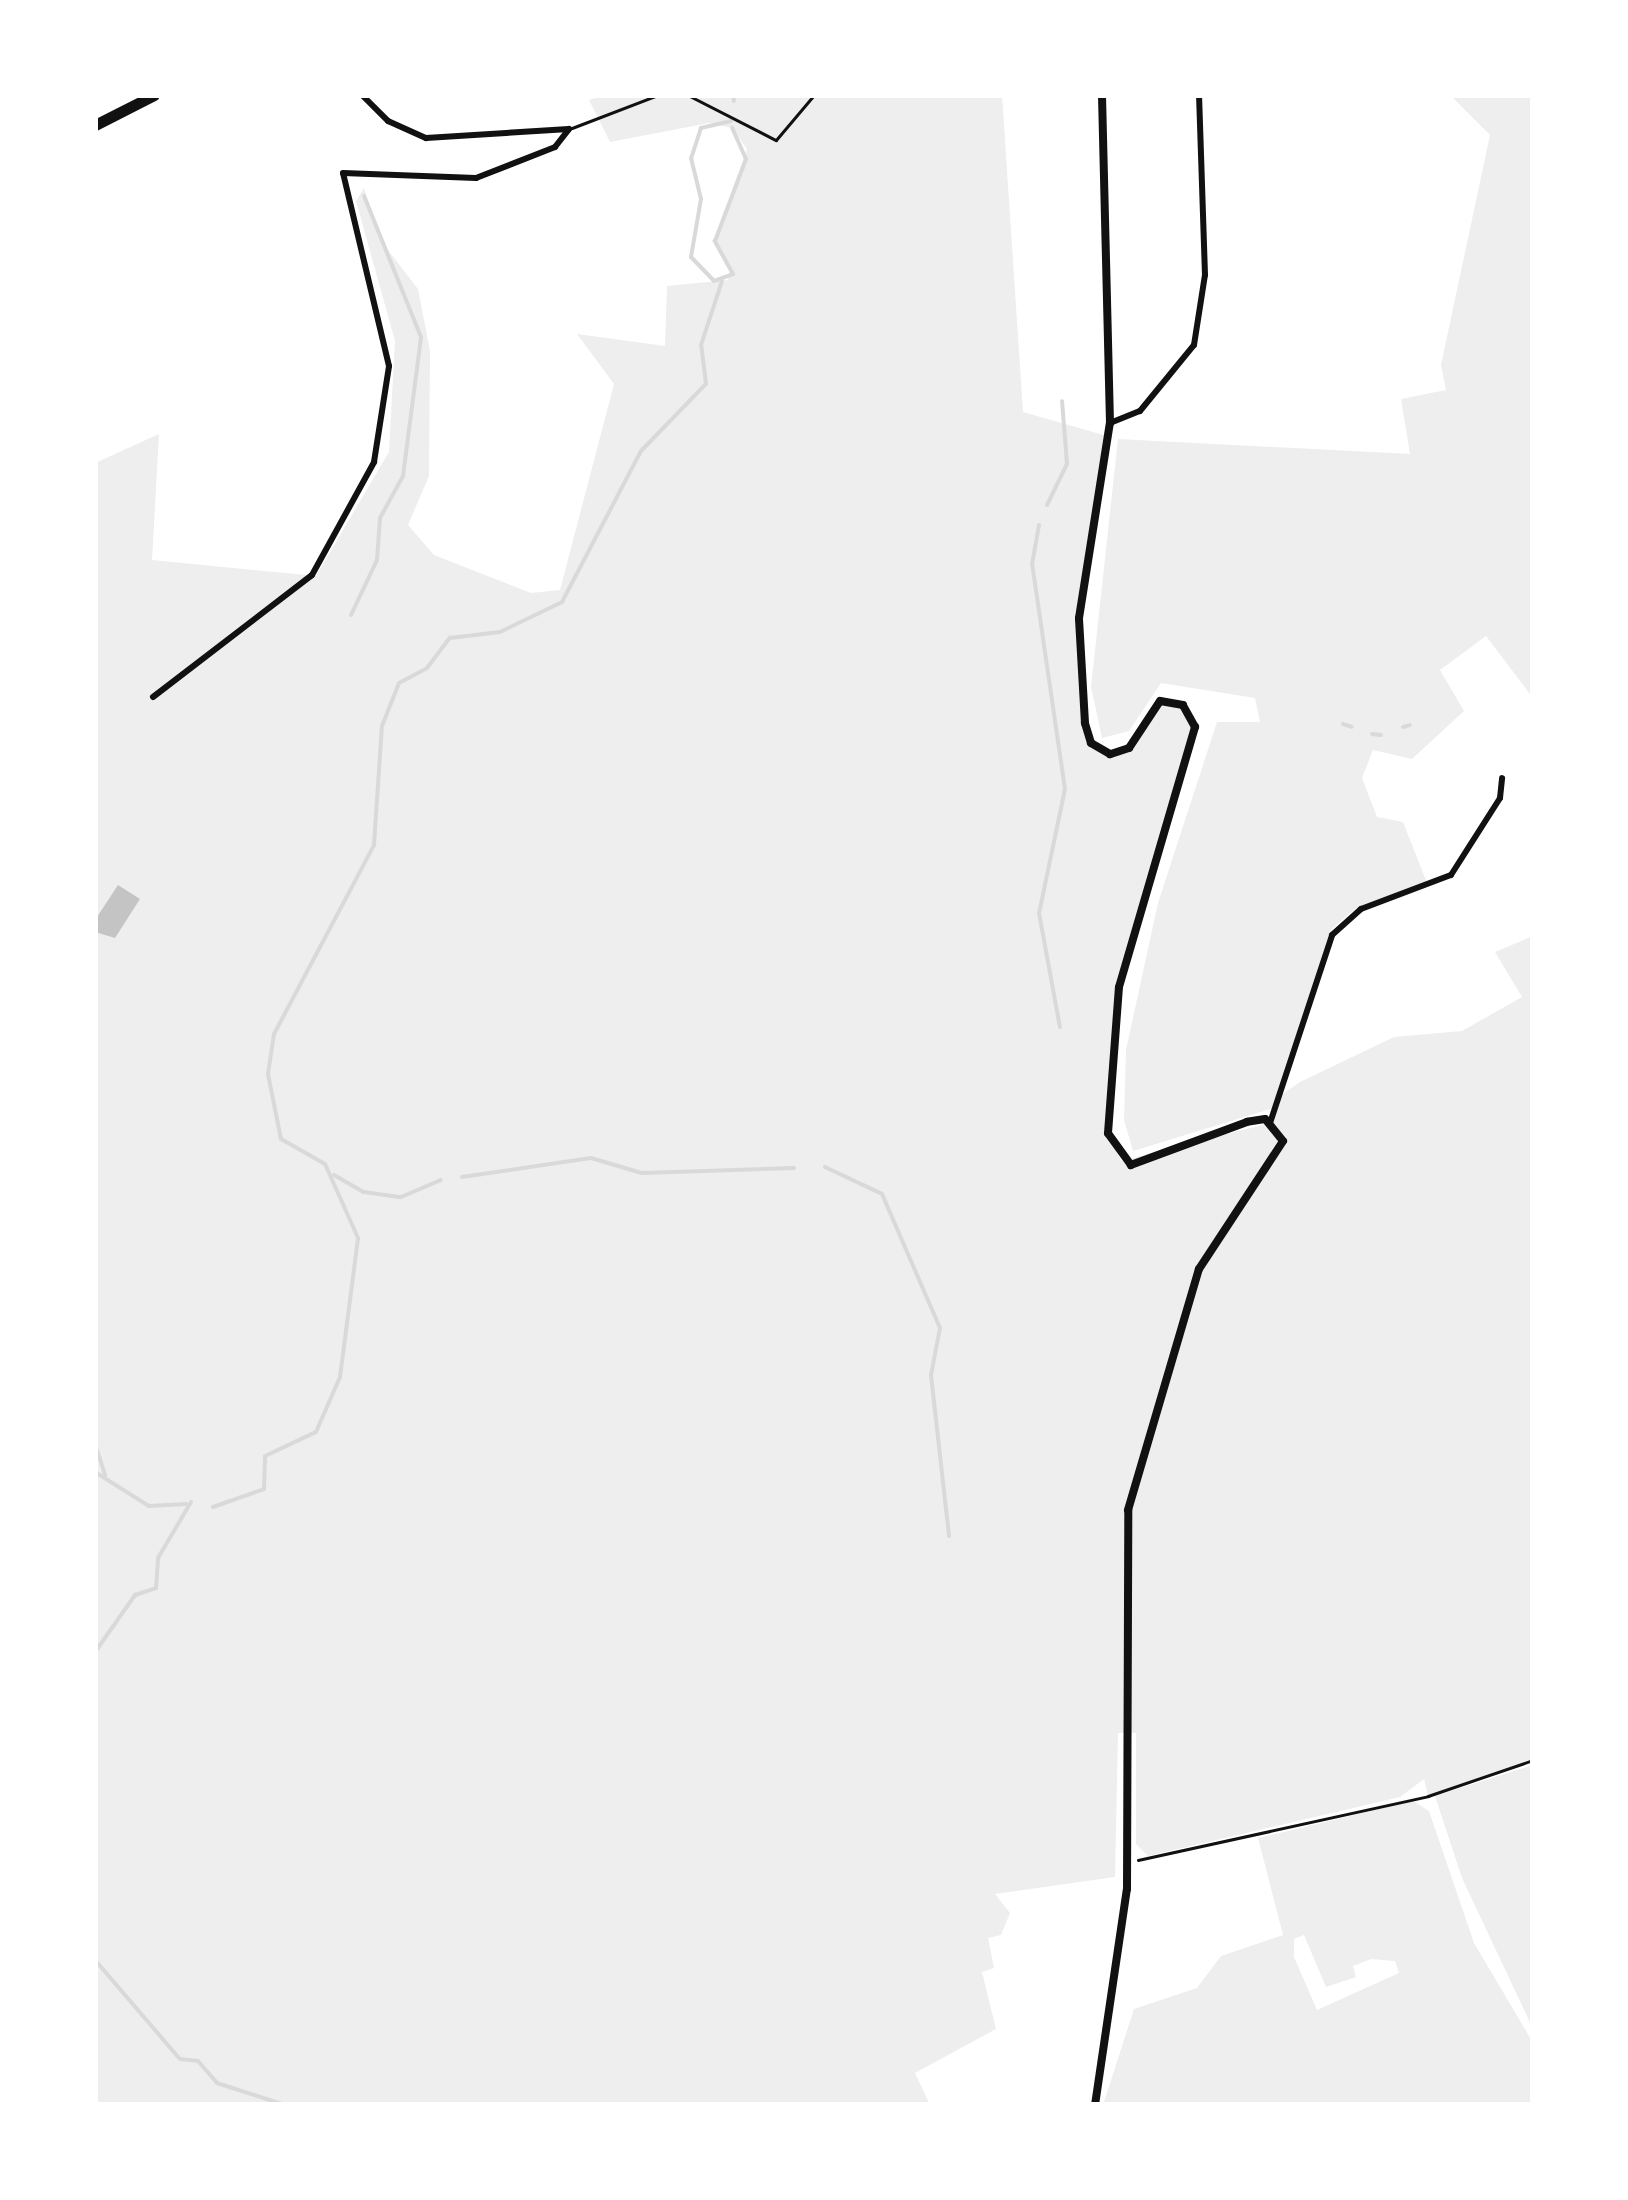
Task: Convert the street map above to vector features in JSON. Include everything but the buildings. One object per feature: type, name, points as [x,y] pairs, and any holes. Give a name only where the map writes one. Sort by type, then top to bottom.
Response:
[{"type":"highway","points":[[95,125],[154,95]]},
{"type":"street","points":[[362,95],[388,121],[426,138],[569,129]]},
{"type":"street","points":[[1102,95],[1110,423],[1080,618],[1088,734],[1104,753],[1124,752],[1166,699],[1195,726],[1119,987],[1108,1133],[1131,1164],[1247,1122],[1270,1123]]},
{"type":"street","points":[[1110,423],[1140,411],[1194,345],[1205,275],[1199,95]]},
{"type":"street","points":[[154,698],[312,575],[374,462],[389,366],[342,174],[476,178],[555,147],[569,129]]},
{"type":"street","points":[[1095,2105],[1121,1971],[1128,1861],[1128,1510],[1198,1268],[1214,1233],[1280,1152],[1270,1123],[1332,935],[1361,910],[1451,875],[1472,850],[1502,778]]},
{"type":"lane","points":[[569,129],[658,95]]},
{"type":"lane","points":[[688,95],[776,140],[814,95]]},
{"type":"path","points":[[1128,1861],[1428,1796],[1533,1760]]},
{"type":"shaded area","points":[[606,95],[1002,95],[1023,412],[1107,436],[1079,618],[1085,723],[1098,749],[1124,752],[1155,707],[1173,700],[1194,719],[1119,987],[1108,1133],[1121,1161],[1270,1123],[1280,1096],[1300,1082],[1394,1037],[1462,1031],[1522,997],[1495,952],[1533,936],[1533,1760],[1428,1796],[1424,1779],[1400,1797],[1148,1856],[1136,1844],[1136,1733],[1118,1733],[1115,1877],[995,1894],[1010,1913],[1001,1935],[988,1938],[994,1968],[982,1972],[996,2029],[915,2073],[930,2105],[95,2105],[95,463],[159,434],[152,560],[316,576],[389,452],[395,341],[356,201],[364,188],[380,240],[418,289],[430,351],[429,476],[408,525],[434,555],[531,593],[560,590],[614,384],[577,334],[665,346],[667,286],[728,280],[731,267],[715,241],[747,149],[732,128],[709,123],[610,142],[589,100]]},
{"type":"shaded area","points":[[1450,95],[1533,95],[1533,698],[1486,636],[1440,670],[1464,711],[1412,759],[1373,750],[1362,778],[1377,817],[1403,822],[1427,883],[1355,909],[1332,929],[1274,1108],[1133,1151],[1124,1120],[1126,1050],[1158,903],[1217,722],[1260,722],[1255,698],[1161,683],[1129,731],[1102,738],[1091,687],[1118,439],[1410,454],[1401,399],[1446,390],[1441,365],[1490,135]]},
{"type":"shaded area","points":[[1533,1765],[1533,2029],[1462,1878],[1435,1796]]},
{"type":"shaded area","points":[[1413,1801],[1429,1811],[1474,1943],[1532,2041],[1533,2105],[1103,2105],[1134,2009],[1197,1988],[1221,1956],[1283,1935],[1258,1838]],"holes":[[[1304,1935],[1326,1987],[1356,1977],[1353,1966],[1371,1959],[1395,1961],[1399,1973],[1317,2010],[1294,1957],[1294,1939]]]},
{"type":"waterway","points":[[733,95],[734,101]]},
{"type":"waterway","points":[[731,121],[701,128],[691,158],[701,199],[691,257],[714,281],[733,274],[715,241],[746,159],[732,128]]},
{"type":"waterway","points":[[351,615],[377,560],[380,518],[403,476],[421,337],[364,196]]},
{"type":"waterway","points":[[213,1507],[264,1489],[265,1456],[316,1432],[340,1377],[358,1238],[325,1164],[281,1139],[268,1074],[274,1034],[374,845],[382,726],[399,683],[427,668],[450,638],[500,632],[562,602],[641,451],[706,384],[701,345],[722,281]]},
{"type":"waterway","points":[[1047,505],[1067,464],[1062,401]]},
{"type":"waterway","points":[[1039,525],[1032,563],[1065,789],[1039,913],[1060,1027]]},
{"type":"waterway","points":[[1343,724],[1352,727]]},
{"type":"waterway","points":[[1403,727],[1410,725]]},
{"type":"waterway","points":[[1372,734],[1381,735]]},
{"type":"waterway","points":[[462,1177],[591,1158],[642,1173],[794,1168]]},
{"type":"waterway","points":[[825,1167],[882,1194],[940,1328],[931,1375],[949,1536]]},
{"type":"waterway","points":[[334,1175],[364,1192],[401,1197],[441,1180]]},
{"type":"waterway","points":[[95,1444],[105,1475]]},
{"type":"waterway","points":[[95,1472],[149,1506],[186,1504]]},
{"type":"waterway","points":[[95,1652],[135,1595],[156,1588],[158,1558],[191,1502]]},
{"type":"waterway","points":[[95,1960],[180,2059],[198,2061],[217,2083],[285,2105]]}]
